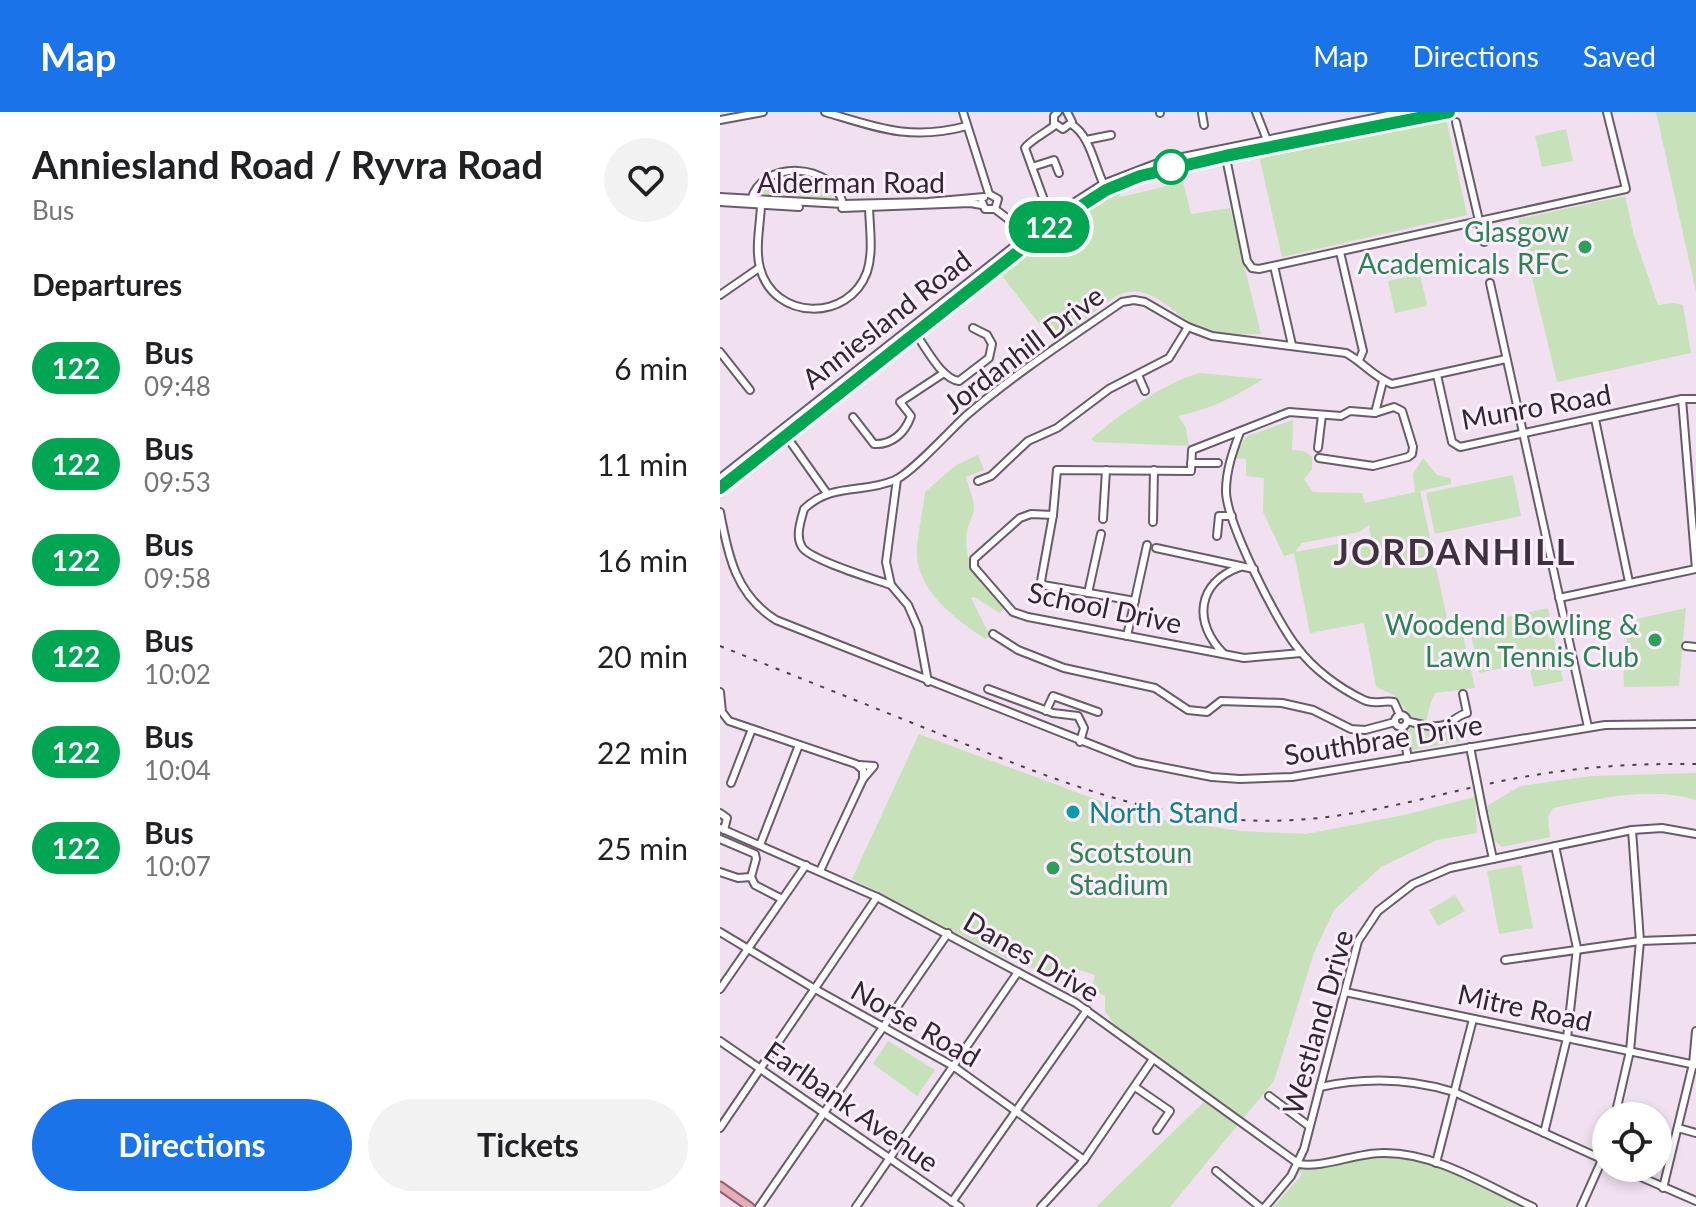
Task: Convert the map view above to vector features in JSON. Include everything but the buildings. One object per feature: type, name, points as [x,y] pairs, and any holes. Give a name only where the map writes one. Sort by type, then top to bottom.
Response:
[{"type":"main road","points":[[720,1186],[750,1207]]},
{"type":"street","points":[[720,120],[725,112]]},
{"type":"street","points":[[720,120],[763,112]]},
{"type":"street","points":[[825,112],[903,133],[938,133],[967,126]]},
{"type":"street","points":[[963,112],[985,198],[998,199],[995,209]]},
{"type":"street","points":[[1069,112],[1071,124],[1080,130],[1086,140],[1105,187]]},
{"type":"street","points":[[1256,112],[1268,143]]},
{"type":"street","name":"Anniesland Road","points":[[720,488],[873,362],[915,333],[1069,204],[1105,187],[1224,152],[1403,112]]},
{"type":"street","name":"Anniesland Road","points":[[1268,143],[1449,112]]},
{"type":"street","points":[[1224,152],[1247,261],[1252,268],[1259,269],[1626,189],[1607,112]]},
{"type":"street","points":[[1054,113],[1055,125]]},
{"type":"street","points":[[1204,125],[1205,113]]},
{"type":"street","points":[[1456,122],[1484,242]]},
{"type":"street","points":[[1055,125],[1063,129],[1071,124]]},
{"type":"street","points":[[1044,200],[1025,148],[1055,125]]},
{"type":"street","points":[[1086,140],[1111,135]]},
{"type":"street","points":[[1032,167],[1054,160],[1059,173]]},
{"type":"street","name":"Alderman Road","points":[[751,200],[756,186],[766,179],[800,171],[815,174],[828,182],[839,192],[843,204]]},
{"type":"street","name":"Alderman Road","points":[[720,200],[761,206],[869,206],[985,198],[988,210],[995,209],[1032,237]]},
{"type":"street","name":"Alderman Road","points":[[720,200],[869,206]]},
{"type":"street","points":[[761,206],[759,268],[775,294],[792,304],[817,310],[840,303],[855,292],[868,267],[869,206]]},
{"type":"street","name":"Anniesland Road","points":[[720,478],[1032,237]]},
{"type":"street","points":[[1340,252],[1363,351],[1359,360]]},
{"type":"street","points":[[1274,266],[1292,345]]},
{"type":"street","points":[[720,295],[759,268]]},
{"type":"street","points":[[1490,283],[1588,727]]},
{"type":"street","name":"Jordanhill Drive","points":[[897,479],[970,412],[1122,302],[1145,302],[1188,327],[1212,336],[1346,353],[1383,381]]},
{"type":"street","points":[[978,481],[991,476],[1028,441],[1057,428],[1109,389],[1169,358],[1188,327]]},
{"type":"street","points":[[915,333],[944,373],[951,380],[959,381],[989,358],[992,344],[987,335],[973,328]]},
{"type":"street","points":[[720,352],[750,390]]},
{"type":"street","points":[[1375,413],[1383,381],[1400,384],[1506,359]]},
{"type":"street","points":[[853,417],[874,444],[883,445],[906,429],[911,416],[900,402],[944,373]]},
{"type":"street","points":[[1138,375],[1145,391]]},
{"type":"street","name":"Munro Road","points":[[1437,375],[1455,445],[1466,446],[1682,399],[1696,399]]},
{"type":"street","points":[[1559,598],[1696,569],[1682,399]]},
{"type":"street","points":[[1135,601],[1043,585],[1041,581],[1053,515],[1057,470],[1191,471],[1192,450],[1289,412],[1334,416],[1356,411],[1375,413],[1394,407],[1401,409],[1413,447],[1412,454],[1373,466],[1319,458]]},
{"type":"street","points":[[1318,448],[1322,415]]},
{"type":"street","points":[[1595,419],[1629,582]]},
{"type":"street","points":[[1240,432],[1229,468],[1226,492],[1232,516],[1254,569],[1288,636],[1301,653],[1335,683],[1365,701],[1394,702],[1407,721],[1433,727],[1447,724],[1467,713],[1463,694]]},
{"type":"street","points":[[792,444],[826,492]]},
{"type":"street","points":[[1191,463],[1218,463]]},
{"type":"street","points":[[1103,519],[1106,470]]},
{"type":"street","points":[[1153,522],[1154,470]]},
{"type":"street","points":[[991,476],[995,484]]},
{"type":"street","points":[[891,585],[813,557],[801,546],[799,530],[804,509],[826,492],[870,487],[897,479],[886,562],[891,585],[908,605],[918,628],[928,682]]},
{"type":"street","name":"Southbrae Drive","points":[[720,512],[727,550],[737,579],[756,605],[784,625],[1080,742],[1151,766],[1240,779],[1304,775],[1588,727],[1696,724]]},
{"type":"street","name":"School Drive","points":[[1053,515],[1031,514],[1020,518],[976,556],[974,567],[1013,612],[1244,658],[1301,653]]},
{"type":"street","points":[[1217,536],[1219,516],[1232,516]]},
{"type":"street","points":[[1088,593],[1101,534]]},
{"type":"street","points":[[1127,636],[1147,545]]},
{"type":"street","points":[[1156,548],[1254,569]]},
{"type":"street","points":[[1224,654],[1208,635],[1205,600],[1219,577],[1240,567]]},
{"type":"street","points":[[993,634],[1018,650],[1064,668],[1155,688],[1188,710],[1207,712],[1221,701],[1282,703],[1313,710],[1351,729],[1365,730],[1395,722],[1400,715]]},
{"type":"street","points":[[1686,646],[1696,647]]},
{"type":"street","points":[[988,689],[1046,711],[1081,719],[1084,728],[1080,742]]},
{"type":"street","points":[[720,692],[721,712],[727,720],[856,764],[874,766],[863,779],[820,871]]},
{"type":"street","points":[[1046,711],[1053,696],[1098,712]]},
{"type":"street","points":[[1402,727],[1407,721]]},
{"type":"street","points":[[1395,722],[1402,727],[1408,758]]},
{"type":"street","points":[[731,783],[752,729]]},
{"type":"street","points":[[760,845],[799,745]]},
{"type":"street","points":[[1470,747],[1493,859]]},
{"type":"street","points":[[856,764],[863,770],[863,779]]},
{"type":"street","points":[[720,813],[727,818],[722,829]]},
{"type":"street","name":"Danes Drive","points":[[722,829],[877,897],[1087,1010],[1299,1164]]},
{"type":"street","name":"Westland Drive","points":[[1263,1207],[1299,1164],[1358,941],[1378,911],[1413,884],[1433,874],[1493,859],[1632,830],[1673,829],[1696,834]]},
{"type":"street","points":[[1618,1102],[1630,1051],[1640,941],[1632,830]]},
{"type":"street","points":[[720,839],[755,854],[751,877],[755,885],[782,899]]},
{"type":"street","points":[[1544,1133],[1567,1038],[1577,948],[1555,846]]},
{"type":"street","points":[[720,989],[806,865]]},
{"type":"street","points":[[720,872],[738,878],[751,877]]},
{"type":"street","points":[[720,1128],[877,897]]},
{"type":"street","name":"Norse Road","points":[[720,932],[953,1066],[1084,1160]]},
{"type":"street","points":[[759,1207],[948,933]]},
{"type":"street","points":[[1505,960],[1640,941],[1696,939]]},
{"type":"street","points":[[856,1207],[1018,972]]},
{"type":"street","name":"Mitre Road","points":[[1345,992],[1695,1064]]},
{"type":"street","points":[[952,1202],[1087,1010]]},
{"type":"street","points":[[1436,1163],[1473,1019]]},
{"type":"street","points":[[1663,1188],[1695,1064],[1696,1031]]},
{"type":"street","name":"Earlbank Avenue","points":[[720,1041],[960,1207]]},
{"type":"street","points":[[1041,1207],[1084,1160],[1153,1059]]},
{"type":"street","points":[[1320,1087],[1354,1080],[1383,1079],[1431,1085],[1454,1092],[1592,1155]]},
{"type":"street","points":[[1135,1087],[1170,1111],[1157,1130]]},
{"type":"street","points":[[1269,1096],[1309,1126]]},
{"type":"street","points":[[1678,1128],[1696,1133]]},
{"type":"street","points":[[1299,1164],[1312,1166],[1355,1155],[1388,1153],[1436,1163],[1533,1207]]},
{"type":"street","points":[[1216,1171],[1263,1207]]},
{"type":"street","points":[[1581,1207],[1594,1182]]},
{"type":"street","points":[[1650,1182],[1696,1201]]},
{"type":"green space","points":[[1656,112],[1696,112],[1696,292]]},
{"type":"green space","points":[[1446,118],[1467,215],[1282,257],[1259,156]]},
{"type":"green space","points":[[1566,129],[1573,161],[1542,167],[1535,136]]},
{"type":"green space","points":[[793,176],[819,181],[834,194],[831,198],[794,198],[759,192],[769,182]]},
{"type":"green space","points":[[1183,182],[1191,214],[1230,208],[1261,334],[1206,330],[1150,295],[1127,292],[1100,307],[1056,345],[1002,276],[1065,224],[1118,187],[1121,197]]},
{"type":"green space","points":[[1625,196],[1634,236],[1658,305],[1683,305],[1691,353],[1557,382],[1518,219]]},
{"type":"green space","points":[[1420,274],[1427,306],[1395,313],[1388,281]]},
{"type":"green space","points":[[1200,373],[1263,379],[1222,402],[1178,416],[1186,428],[1189,446],[1094,442],[1091,439],[1143,400],[1173,383]]},
{"type":"green space","points":[[1293,420],[1292,450],[1304,451],[1312,457],[1312,470],[1304,479],[1313,492],[1362,493],[1365,503],[1415,492],[1413,474],[1423,458],[1437,475],[1451,478],[1451,484],[1420,491],[1449,628],[1461,626],[1475,688],[1435,693],[1426,722],[1411,716],[1394,695],[1376,687],[1364,623],[1310,633],[1294,553],[1284,556],[1263,512],[1264,478],[1246,476],[1246,459],[1233,458],[1247,436]],"holes":[[[1369,525],[1371,538],[1295,552],[1302,543],[1359,532]]]},
{"type":"green space","points":[[978,455],[984,470],[966,477],[974,508],[966,544],[976,574],[1004,608],[1000,613],[971,598],[990,636],[985,639],[951,614],[932,593],[919,568],[917,554],[925,492],[956,465]]},
{"type":"green space","points":[[1513,475],[1521,516],[1435,534],[1426,493]]},
{"type":"green space","points":[[1548,608],[1563,681],[1534,687],[1529,664],[1545,659],[1479,673],[1469,625]]},
{"type":"green space","name":"Woodend Bowling & Lawn Tennis Club","points":[[1686,608],[1679,686],[1624,687],[1623,658],[1630,657],[1623,622]]},
{"type":"green space","points":[[1412,726],[1428,730],[1430,735],[1459,730],[1461,741],[1409,749],[1407,732]]},
{"type":"green space","points":[[919,734],[1153,818],[1241,831],[1306,834],[1475,797],[1477,833],[1437,840],[1381,867],[1334,910],[1314,953],[1274,1081],[1170,1207],[1096,1207],[1210,1096],[1115,1026],[1105,1011],[1105,996],[1092,989],[1095,975],[1073,968],[1067,976],[1058,977],[1007,959],[852,879]]},
{"type":"green space","points":[[1696,773],[1696,800],[1642,794],[1553,808],[1548,817],[1550,837],[1502,847],[1494,840],[1487,806],[1520,786],[1591,776]]},
{"type":"green space","points":[[1521,865],[1533,928],[1499,934],[1487,871]]},
{"type":"green space","points":[[1455,895],[1465,911],[1438,926],[1429,910]]},
{"type":"green space","points":[[888,1041],[935,1070],[917,1096],[873,1064]]},
{"type":"green space","points":[[1388,1153],[1436,1163],[1529,1207],[1273,1207],[1301,1176],[1299,1164]]},
{"type":"railway","points":[[720,646],[1073,785],[1158,809],[1202,816],[1247,820],[1320,818],[1547,773],[1646,764],[1696,764]]},
{"type":"bus line","name":"122","points":[[720,488],[1053,224],[1106,190],[1165,169],[1449,112]]},
{"type":"place","name":"Glasgow Academicals RFC","points":[[1585,247]]},
{"type":"place","name":"Woodend Bowling & Lawn Tennis Club","points":[[1655,640]]},
{"type":"place","name":"North Stand","points":[[1073,812]]},
{"type":"place","name":"Scotstoun Stadium","points":[[1053,868]]},
{"type":"district","name":"JORDANHILL","points":[[1455,551]]}]
